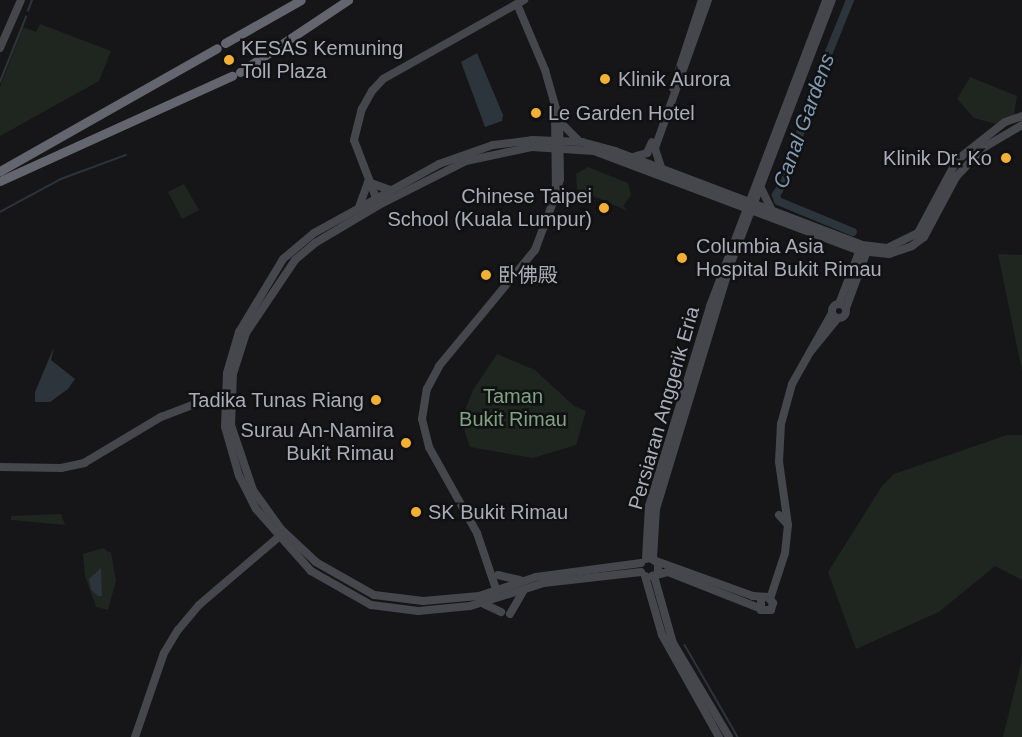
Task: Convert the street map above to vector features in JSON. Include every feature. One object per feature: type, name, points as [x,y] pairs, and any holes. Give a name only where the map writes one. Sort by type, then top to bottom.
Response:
[{"type":"highway","points":[[0,171],[301,0]]},
{"type":"highway","points":[[0,181],[236,74],[348,0]]},
{"type":"main road","points":[[0,48],[21,0]]},
{"type":"main road","points":[[632,157],[649,150],[678,74],[702,0]]},
{"type":"main road","points":[[662,168],[654,153],[687,66],[708,0]]},
{"type":"main road","name":"Persiaran Anggerik Eria","points":[[719,737],[662,635],[649,567],[650,506],[724,265],[749,206],[826,0]]},
{"type":"main road","name":"Persiaran Anggerik Eria","points":[[757,185],[832,0]]},
{"type":"main road","points":[[377,202],[356,152],[355,134],[362,109],[382,79],[520,2],[545,70],[555,110],[557,190],[535,250],[440,366],[424,400],[422,419],[429,447],[477,533],[501,593]]},
{"type":"main road","points":[[678,74],[687,66]]},
{"type":"main road","points":[[864,249],[899,245],[918,233],[957,160],[1005,122],[1022,116]]},
{"type":"main road","points":[[501,612],[479,600],[423,601],[374,595],[338,578],[281,529],[242,475],[232,437],[226,386],[239,332],[283,259],[314,233],[358,208],[377,202],[466,161],[532,144],[550,129],[556,119]]},
{"type":"main road","points":[[556,119],[581,146],[723,199],[749,206]]},
{"type":"main road","points":[[766,598],[771,610],[765,612],[668,572],[649,567],[527,583],[479,600],[418,611],[382,608],[334,587],[293,553],[269,528],[227,439],[225,418],[233,374],[246,333],[290,266],[315,243],[377,202],[390,190],[465,153],[532,144],[556,144],[581,146],[632,157],[703,184],[749,206],[864,249],[900,251],[924,237],[956,177],[983,148],[1022,124]]},
{"type":"main road","points":[[532,144],[556,165]]},
{"type":"main road","points":[[556,165],[566,155],[581,146]]},
{"type":"main road","points":[[368,182],[390,190]]},
{"type":"main road","points":[[358,208],[368,182]]},
{"type":"main road","points":[[703,184],[738,194],[757,185],[765,202],[776,216]]},
{"type":"main road","points":[[723,199],[737,218],[724,265]]},
{"type":"main road","name":"Persiaran Anggerik Eria","points":[[729,737],[673,643],[649,567],[656,509],[665,474],[749,206]]},
{"type":"main road","points":[[743,229],[759,219],[776,216]]},
{"type":"main road","points":[[759,608],[776,583],[788,525],[779,462],[781,424],[792,384],[810,352],[842,306],[864,249]]},
{"type":"main road","points":[[835,316],[845,315],[842,306]]},
{"type":"main road","points":[[211,403],[226,386]]},
{"type":"main road","points":[[0,467],[61,468],[84,463],[161,417],[194,406],[228,402]]},
{"type":"main road","points":[[211,403],[225,418]]},
{"type":"main road","points":[[778,515],[788,525]]},
{"type":"main road","points":[[266,552],[271,540],[269,528]]},
{"type":"main road","points":[[135,737],[164,653],[178,630],[199,605],[266,552],[279,539],[281,529]]},
{"type":"main road","points":[[266,552],[280,548],[293,553]]},
{"type":"main road","points":[[649,567],[766,598]]},
{"type":"main road","points":[[494,575],[527,583]]},
{"type":"main road","points":[[479,600],[494,575]]},
{"type":"main road","points":[[510,614],[514,602],[527,583]]},
{"type":"green space","points":[[40,24],[111,51],[99,81],[0,136],[0,87],[23,27],[36,32]]},
{"type":"green space","points":[[970,77],[1017,96],[1014,115],[996,124],[974,118],[957,99]]},
{"type":"green space","points":[[588,167],[628,183],[631,195],[623,206],[628,211],[577,189],[576,174]]},
{"type":"green space","points":[[184,184],[199,210],[182,219],[168,192]]},
{"type":"green space","points":[[998,254],[1022,255],[1022,371]]},
{"type":"green space","name":"Taman Bukit Rimau","points":[[497,354],[535,370],[574,406],[586,411],[576,445],[533,458],[470,447],[461,420],[473,390]]},
{"type":"green space","points":[[1007,435],[1022,435],[1022,580],[995,566],[939,612],[856,649],[828,572],[882,486],[894,474]]},
{"type":"green space","points":[[61,514],[65,525],[11,520],[11,516]]},
{"type":"green space","points":[[103,548],[111,553],[116,581],[108,610],[96,607],[85,576],[83,554]]},
{"type":"green space","points":[[1022,655],[1022,737],[1003,737],[1021,664]]},
{"type":"shaded area","points":[[477,53],[503,115],[502,121],[485,127],[461,62]]},
{"type":"shaded area","points":[[54,347],[51,360],[75,379],[68,389],[50,402],[35,402],[35,392]]},
{"type":"shaded area","points":[[101,568],[102,596],[98,596],[91,590],[89,579]]},
{"type":"waterway","points":[[28,11],[32,0]]},
{"type":"waterway","name":"Canal Gardens","points":[[850,0],[814,89],[785,181],[776,195],[778,201],[853,232]]},
{"type":"waterway","points":[[0,82],[26,17]]},
{"type":"waterway","points":[[0,212],[61,179],[126,155]]},
{"type":"waterway","points":[[685,645],[738,737]]},
{"type":"place","name":"KESAS Kemuning Toll Plaza","points":[[229,60]]},
{"type":"place","name":"Klinik Aurora","points":[[605,79]]},
{"type":"place","name":"Le Garden Hotel","points":[[536,113]]},
{"type":"place","name":"Klinik Dr. Ko","points":[[1006,158]]},
{"type":"place","name":"Chinese Taipei School (Kuala Lumpur)","points":[[604,208]]},
{"type":"place","name":"Columbia Asia Hospital Bukit Rimau","points":[[682,258]]},
{"type":"place","name":"卧佛殿","points":[[486,275]]},
{"type":"place","name":"Tadika Tunas Riang","points":[[376,400]]},
{"type":"place","name":"Surau An-Namira Bukit Rimau","points":[[406,443]]},
{"type":"place","name":"SK Bukit Rimau","points":[[416,512]]}]
